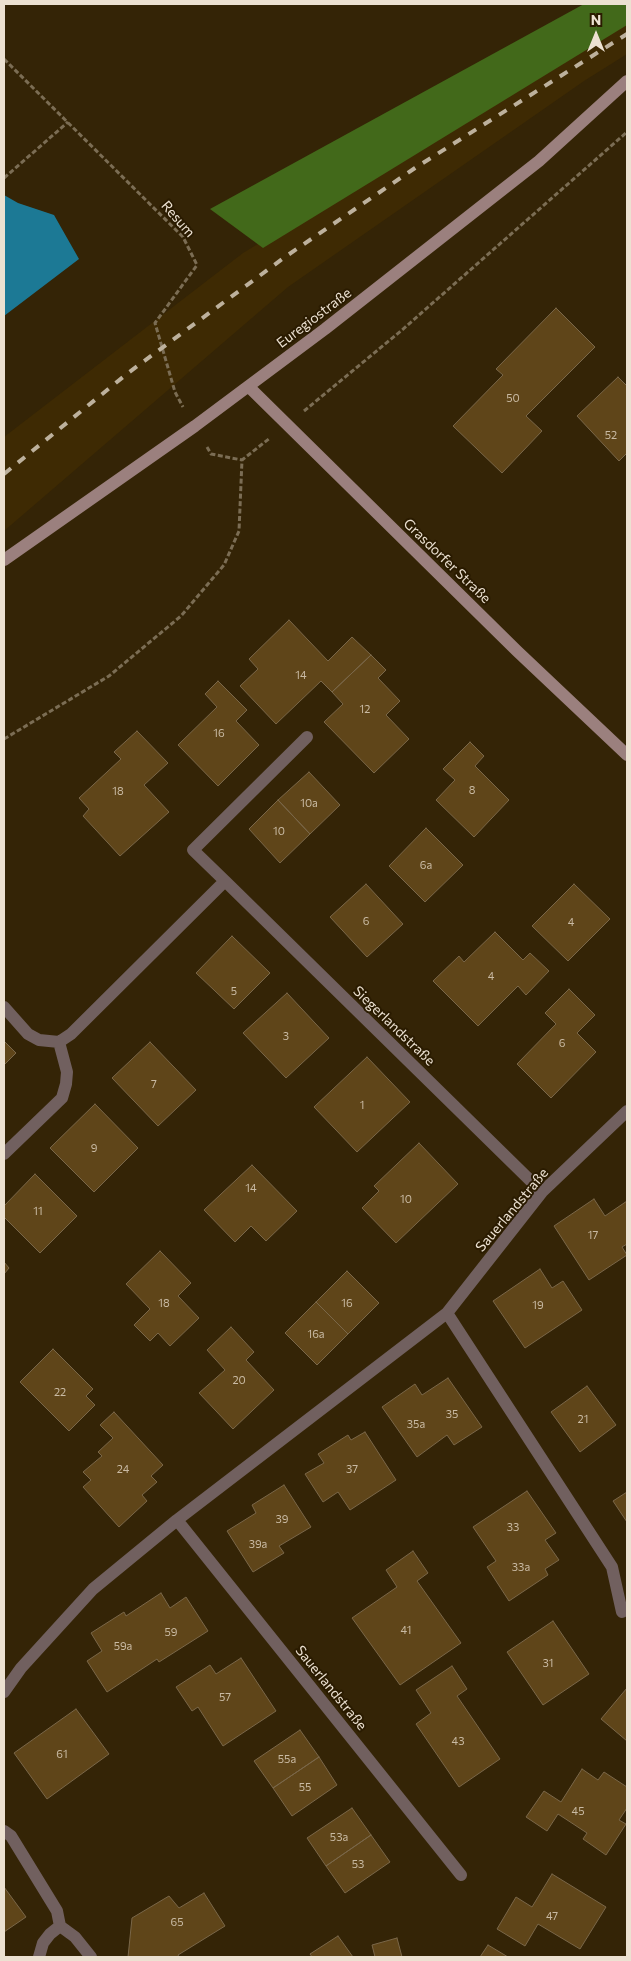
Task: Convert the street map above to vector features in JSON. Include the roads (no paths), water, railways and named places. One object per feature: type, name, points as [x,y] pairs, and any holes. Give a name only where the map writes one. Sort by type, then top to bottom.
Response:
[{"type":"main road","name":"Euregiostraße","points":[[4,560],[195,426],[325,330],[539,162],[627,80]]},
{"type":"main road","name":"Grasdorfer Straße","points":[[248,387],[517,651],[627,755]]},
{"type":"street","name":"Siegerlandstraße","points":[[307,737],[193,850],[542,1192]]},
{"type":"street","points":[[4,1007],[28,1034],[39,1040],[59,1042],[71,1034],[225,881]]},
{"type":"street","points":[[4,1154],[62,1098],[67,1072],[59,1042]]},
{"type":"street","name":"Sauerlandstraße","points":[[4,1692],[21,1668],[93,1589],[177,1520],[447,1313],[542,1192],[627,1111]]},
{"type":"street","points":[[447,1313],[612,1567],[622,1612]]},
{"type":"street","name":"Sauerlandstraße","points":[[177,1520],[461,1875]]},
{"type":"street","points":[[4,1831],[11,1836],[57,1911],[60,1926],[75,1937],[91,1957]]},
{"type":"street","points":[[39,1957],[43,1942],[60,1926]]},
{"type":"water","points":[[4,195],[18,203],[54,215],[79,259],[4,316]]},
{"type":"railway","points":[[4,474],[128,373],[285,257],[415,168],[627,34]]}]
